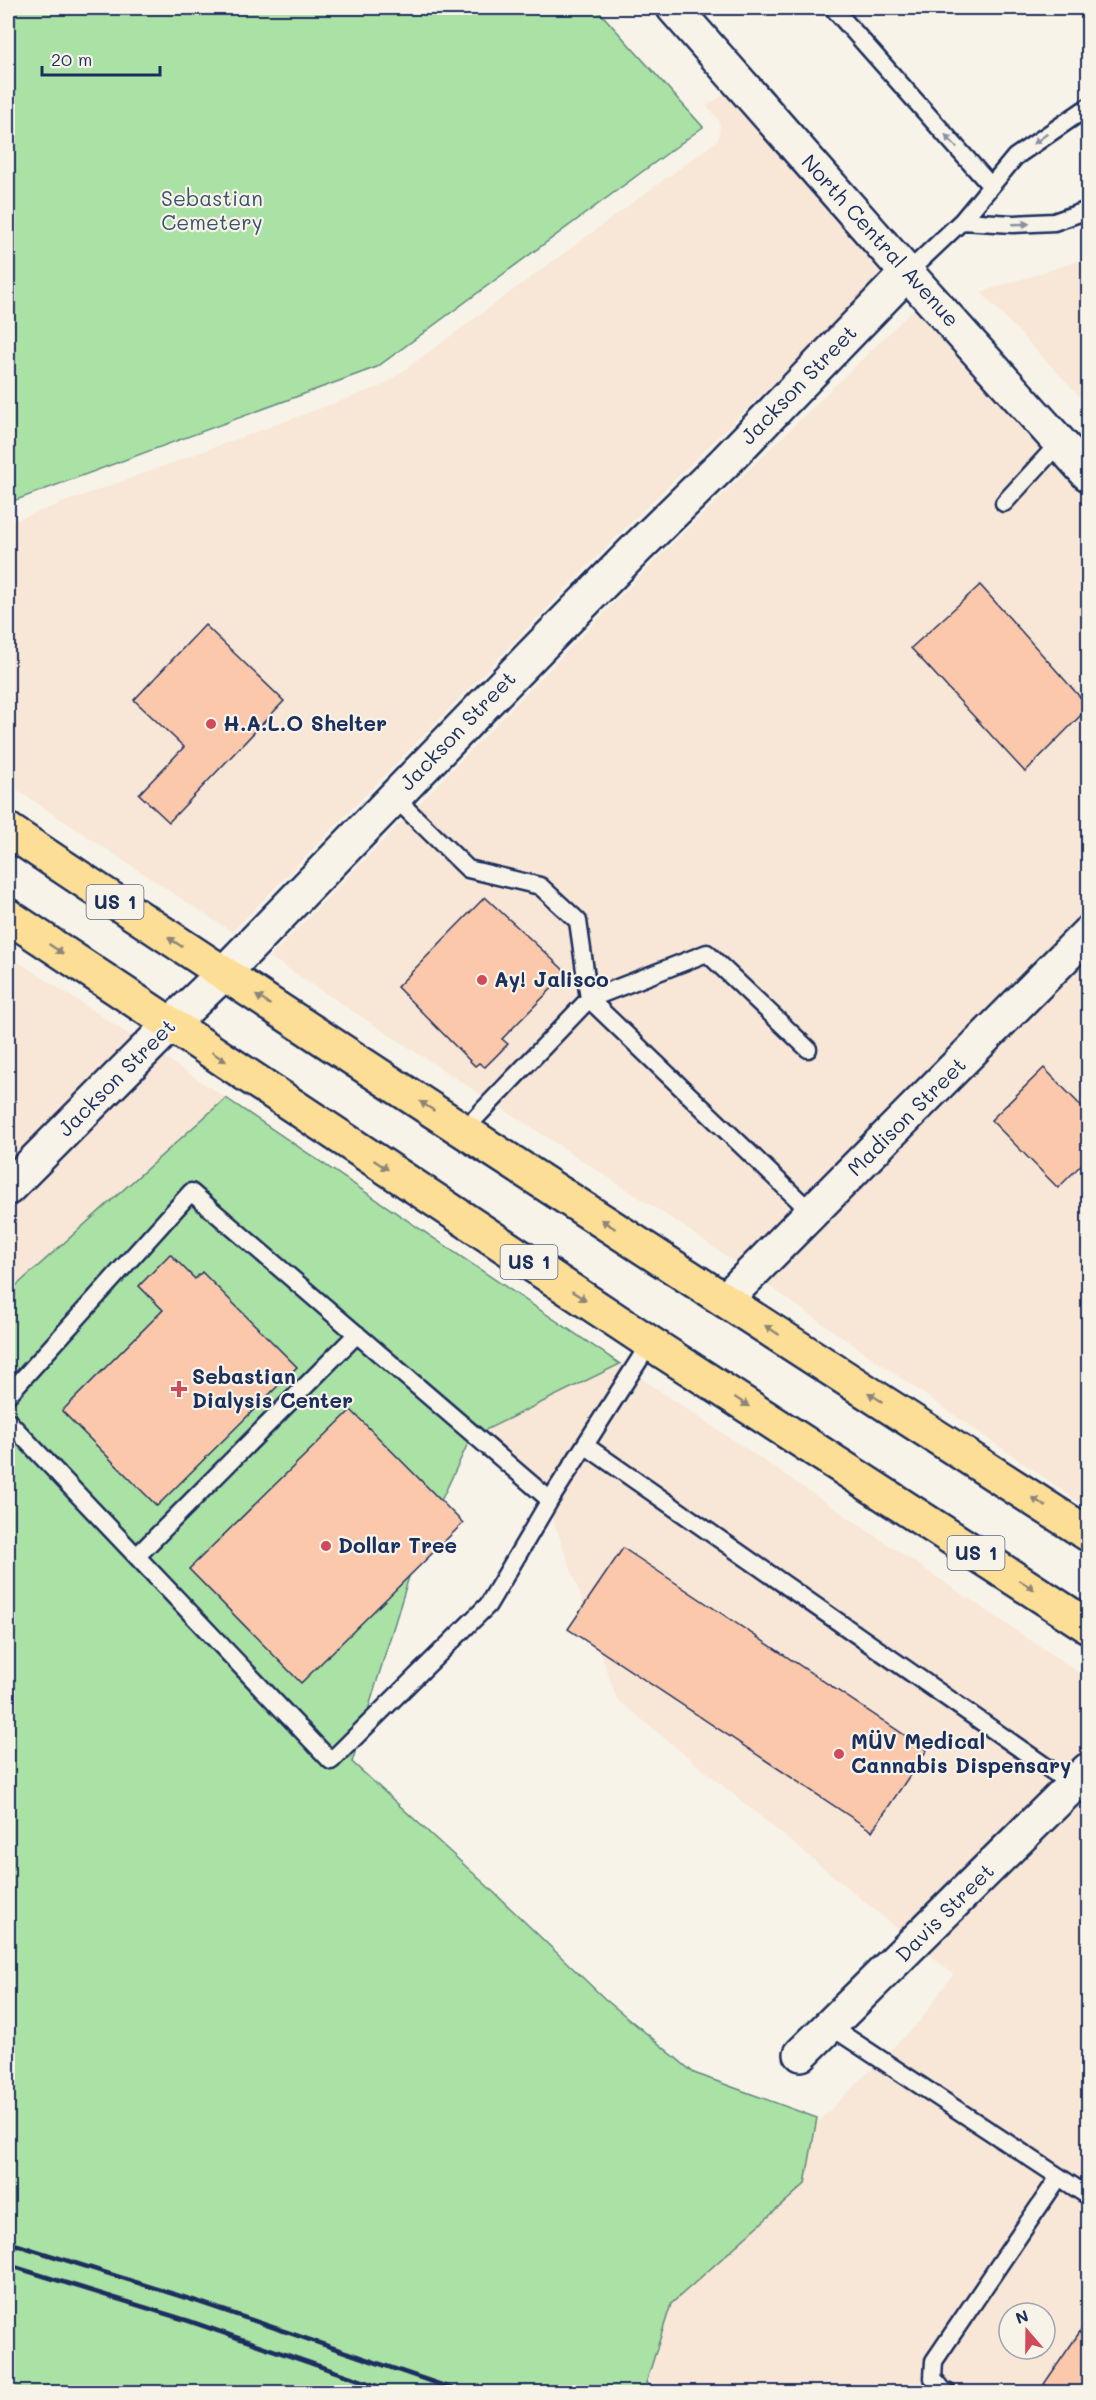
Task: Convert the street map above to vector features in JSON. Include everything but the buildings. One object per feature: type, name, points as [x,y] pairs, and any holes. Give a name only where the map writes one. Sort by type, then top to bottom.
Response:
[{"type":"main road","name":"US 1","points":[[8,830],[223,974],[1089,1534]]},
{"type":"main road","name":"US 1","points":[[8,916],[650,1343],[1080,1616]]},
{"type":"street","name":"North Central Avenue","points":[[674,8],[907,273],[1089,474]]},
{"type":"street","name":"Jackson Street","points":[[8,1188],[223,974],[907,273]]},
{"type":"street","name":"Madison Street","points":[[725,1300],[1089,933]]},
{"type":"street","name":"Davis Street","points":[[801,2054],[1084,1784]]},
{"type":"lane","points":[[833,8],[990,185]]},
{"type":"lane","points":[[907,273],[962,221],[1015,157],[1089,107]]},
{"type":"lane","points":[[962,221],[1013,224],[1054,222],[1089,210]]},
{"type":"lane","points":[[1004,503],[1060,442]]},
{"type":"lane","points":[[394,797],[468,869],[540,886],[578,921],[589,999],[812,1214]]},
{"type":"lane","points":[[464,1130],[589,999],[706,953],[808,1049]]},
{"type":"lane","points":[[8,1395],[191,1192],[550,1500]]},
{"type":"lane","points":[[137,1556],[357,1335]]},
{"type":"lane","points":[[8,1421],[331,1761],[488,1605],[550,1500],[650,1343]]},
{"type":"lane","points":[[586,1446],[1084,1784]]},
{"type":"lane","points":[[830,2026],[1089,2196]]},
{"type":"lane","points":[[947,2392],[933,2378],[934,2361],[1059,2177]]},
{"type":"shaded area","points":[[729,91],[896,263],[622,531],[232,932],[8,784],[8,523],[384,385],[713,144],[718,139],[719,120],[707,106]]},
{"type":"shaded area","points":[[1088,258],[1088,405],[981,292]]},
{"type":"shaded area","points":[[927,296],[1088,466],[1088,1508],[683,1226],[270,957],[651,565]]},
{"type":"shaded area","points":[[8,955],[226,1098],[8,1293]]},
{"type":"shaded area","points":[[620,1364],[1088,1679],[1088,2392],[667,2392],[646,2383],[671,2304],[805,2184],[815,2125],[920,2021],[953,1974],[617,1699],[551,1513],[473,1436]]},
{"type":"green space","name":"Sebastian Cemetery","points":[[8,8],[596,8],[703,127],[377,367],[8,503]]},
{"type":"green space","points":[[226,1098],[620,1364],[471,1437],[416,1554],[352,1762],[484,1883],[605,1999],[694,2073],[817,2118],[805,2184],[671,2304],[646,2383],[667,2392],[8,2392],[8,1293]]},
{"type":"railway","points":[[8,2242],[199,2302],[462,2392]]},
{"type":"railway","points":[[8,2265],[189,2321],[394,2392]]},
{"type":"place","name":"H.A.L.O Shelter","points":[[211,724]]},
{"type":"place","name":"Ay! Jalisco","points":[[482,980]]},
{"type":"place","name":"Sebastian Dialysis Center","points":[[179,1389]]},
{"type":"place","name":"Dollar Tree","points":[[326,1546]]},
{"type":"place","name":"MÜV Medical Cannabis Dispensary","points":[[839,1754]]}]
